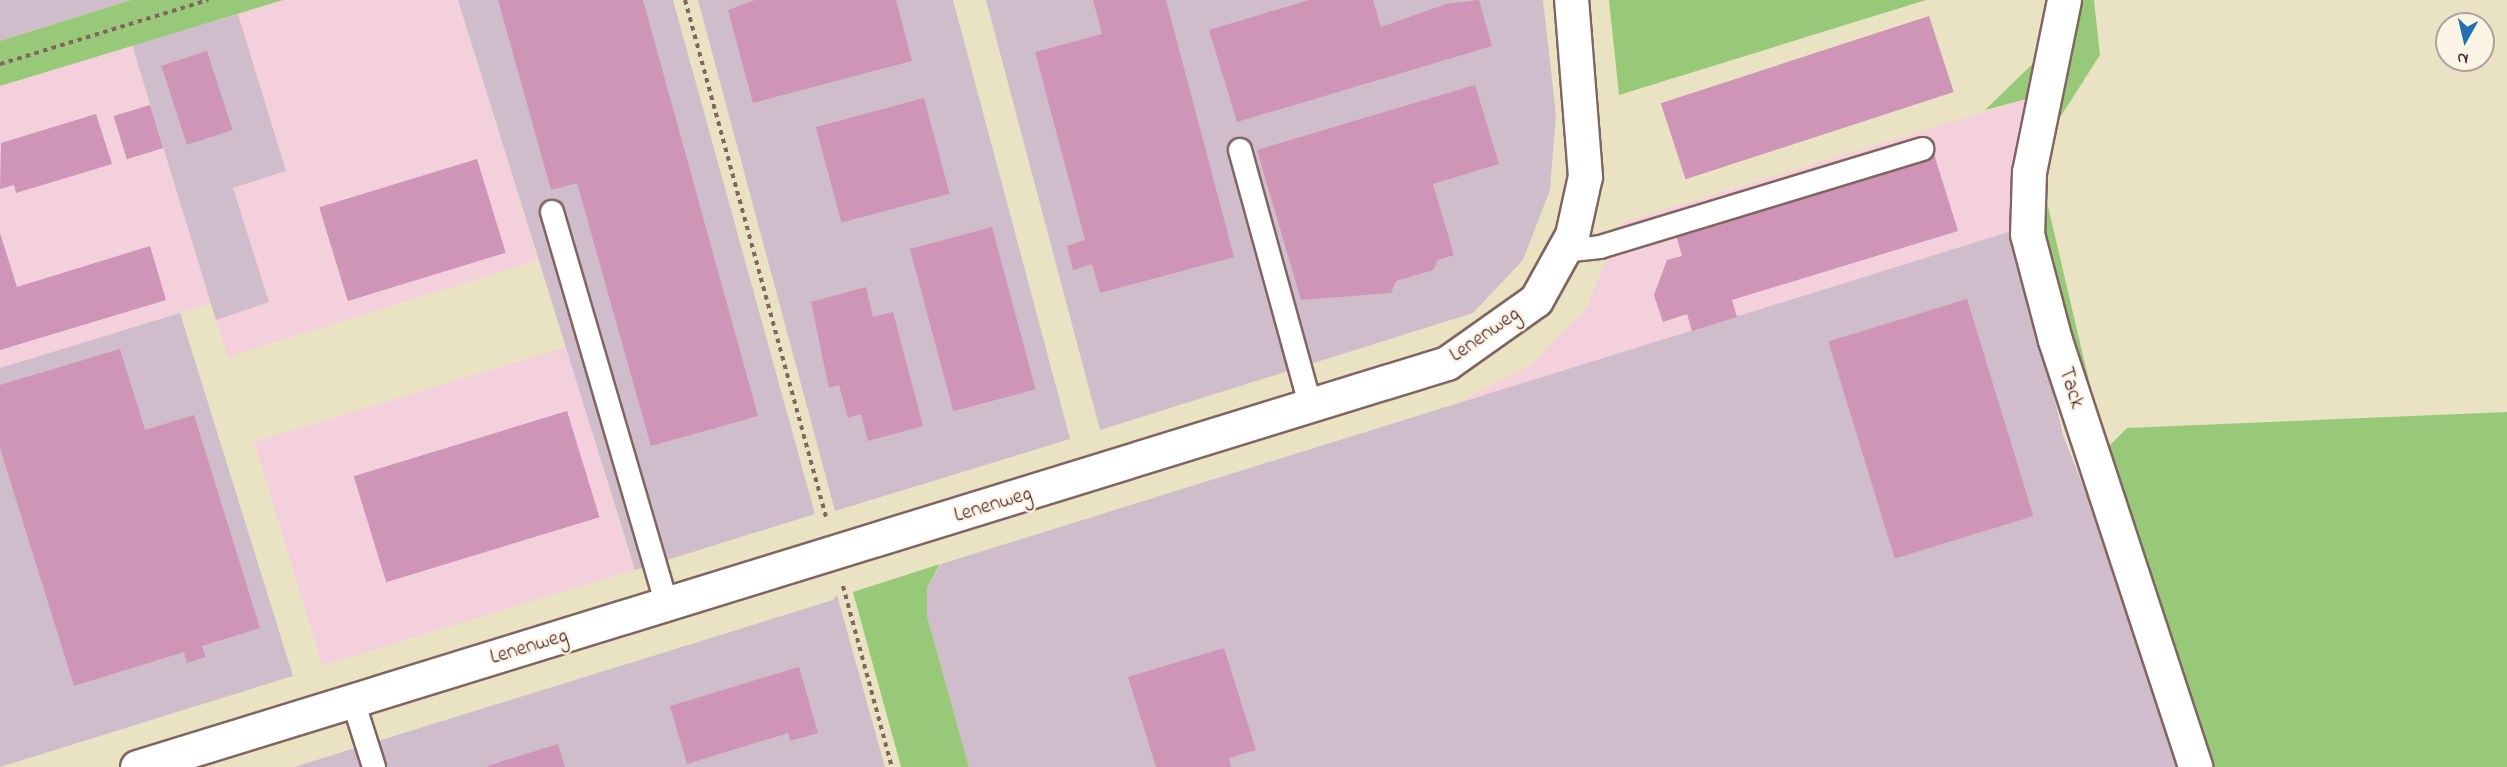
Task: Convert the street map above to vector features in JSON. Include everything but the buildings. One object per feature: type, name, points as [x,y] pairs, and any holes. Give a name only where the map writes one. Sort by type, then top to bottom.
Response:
[{"type":"street","name":"Lenenweg","points":[[137,767],[1311,407],[1447,363],[1536,300],[1572,235],[1585,176],[1571,0]]},
{"type":"street","name":"Tack","points":[[2064,0],[2029,172],[2027,234],[2055,340],[2195,767]]},
{"type":"lane","points":[[1563,251],[1600,247],[1922,149]]},
{"type":"lane","points":[[1240,150],[1311,407]]},
{"type":"lane","points":[[552,212],[667,605]]},
{"type":"lane","points":[[353,701],[374,767]]},
{"type":"path","points":[[0,64],[208,0]]},
{"type":"path","points":[[685,0],[836,552],[892,767]]},
{"type":"shaded area","points":[[0,0],[131,0],[0,41]]},
{"type":"shaded area","points":[[283,0],[458,0],[538,260],[228,357],[216,320],[269,302],[233,188],[286,171],[238,14]]},
{"type":"shaded area","points":[[458,0],[673,0],[815,514],[635,570]]},
{"type":"shaded area","points":[[698,0],[953,0],[1070,439],[835,511]]},
{"type":"shaded area","points":[[986,0],[1543,0],[1556,115],[1550,190],[1523,260],[1473,313],[1100,430]]},
{"type":"shaded area","points":[[238,14],[286,171],[233,188],[269,302],[216,320],[132,45]]},
{"type":"shaded area","points":[[132,45],[212,303],[0,368],[0,86]]},
{"type":"shaded area","points":[[2034,97],[2015,230],[1456,404],[1531,365],[1587,307],[1621,223]]},
{"type":"shaded area","points":[[2015,230],[2063,435],[2126,595],[2182,767],[969,767],[927,616],[927,588],[941,564]]},
{"type":"shaded area","points":[[180,313],[293,676],[0,767],[0,368]]},
{"type":"shaded area","points":[[566,347],[634,570],[322,665],[254,442]]},
{"type":"shaded area","points":[[837,595],[885,767],[294,767],[833,600]]},
{"type":"green space","points":[[131,0],[283,0],[0,86],[0,41]]},
{"type":"green space","points":[[1609,0],[1926,0],[1619,95]]},
{"type":"green space","points":[[2074,0],[2094,0],[2100,55],[2036,155]]},
{"type":"green space","points":[[2049,48],[2034,97],[1985,110]]},
{"type":"green space","points":[[2036,155],[2096,411],[2076,369],[2041,224]]},
{"type":"green space","points":[[2507,412],[2507,767],[2206,767],[2107,448],[2127,428]]},
{"type":"green space","points":[[940,564],[927,588],[927,616],[969,767],[901,767],[853,592]]}]
